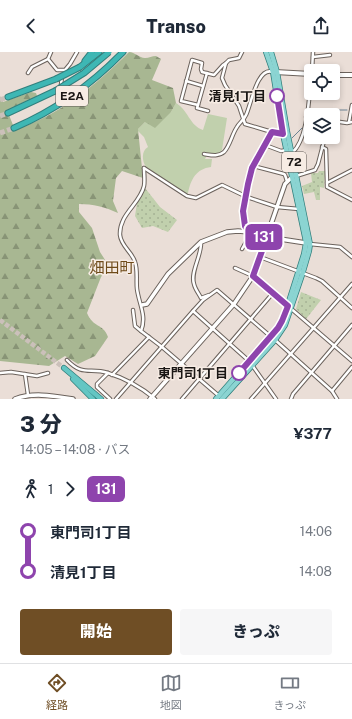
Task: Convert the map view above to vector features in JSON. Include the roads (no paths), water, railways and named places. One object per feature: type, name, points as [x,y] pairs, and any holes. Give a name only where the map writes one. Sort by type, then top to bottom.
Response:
[{"type":"highway","points":[[80,66],[92,52]]},
{"type":"highway","points":[[7,96],[56,79],[80,66],[99,52]]},
{"type":"highway","name":"E2A","points":[[8,113],[55,91],[84,73],[109,52]]},
{"type":"highway","name":"E2A","points":[[14,128],[44,114],[72,97],[98,76],[123,52]]},
{"type":"highway","points":[[93,399],[64,368],[101,399]]},
{"type":"main road","name":"72","points":[[266,52],[275,72],[283,134],[289,152]]},
{"type":"main road","name":"72","points":[[220,398],[285,325],[289,307],[309,251],[271,52]]},
{"type":"main road","points":[[275,72],[304,74]]},
{"type":"main road","points":[[340,76],[352,75]]},
{"type":"street","points":[[28,73],[32,67],[48,59],[51,52]]},
{"type":"street","points":[[48,59],[57,70],[65,70],[77,52]]},
{"type":"street","points":[[198,105],[181,100],[192,60],[202,63],[202,72],[214,76],[229,60],[239,58],[242,52]]},
{"type":"street","points":[[312,64],[313,52]]},
{"type":"street","points":[[313,57],[330,55]]},
{"type":"street","points":[[226,63],[222,78],[239,106],[245,124],[283,134]]},
{"type":"street","points":[[62,70],[61,85],[64,90]]},
{"type":"street","points":[[204,154],[216,156],[225,151],[237,127],[246,116],[259,80],[266,72],[275,72]]},
{"type":"street","points":[[207,73],[197,108],[208,111]]},
{"type":"street","points":[[186,81],[203,86]]},
{"type":"street","points":[[340,121],[351,122],[352,105]]},
{"type":"street","points":[[264,145],[289,152],[297,148],[304,125]]},
{"type":"street","points":[[250,232],[245,226],[243,211],[248,184],[253,166],[272,132]]},
{"type":"street","points":[[67,360],[79,370],[89,372],[98,370],[108,373],[130,383],[153,398],[234,304],[253,276],[287,180],[294,176],[316,170],[323,144]]},
{"type":"street","points":[[322,147],[326,149],[327,187],[352,200]]},
{"type":"street","points":[[253,166],[284,174],[287,180]]},
{"type":"street","points":[[141,331],[144,322],[142,305],[138,292],[135,262],[120,235],[122,224],[127,212],[144,188],[144,168],[187,196],[196,198],[222,185],[246,197],[277,207],[301,208]]},
{"type":"street","points":[[327,183],[352,170]]},
{"type":"street","points":[[142,305],[147,304],[168,274],[201,242],[227,232],[250,232],[267,237],[308,244],[340,247],[352,257]]},
{"type":"street","points":[[242,249],[250,232]]},
{"type":"street","points":[[201,242],[202,248],[193,282],[201,298],[211,295]]},
{"type":"street","points":[[260,257],[322,281],[352,308]]},
{"type":"street","points":[[235,268],[253,276],[352,361]]},
{"type":"street","points":[[250,399],[352,284]]},
{"type":"street","points":[[116,399],[203,300],[217,290],[332,390],[337,399]]},
{"type":"street","points":[[182,399],[273,293]]},
{"type":"street","points":[[133,310],[135,326],[200,378],[220,398]]},
{"type":"street","points":[[193,311],[251,363],[276,399]]},
{"type":"street","points":[[291,399],[293,394],[352,325]]},
{"type":"street","points":[[112,375],[149,337]]},
{"type":"street","points":[[332,390],[352,367]]},
{"type":"street","points":[[0,373],[11,372],[36,376],[48,373]]},
{"type":"street","points":[[108,373],[97,384],[97,387],[110,399]]},
{"type":"street","points":[[25,374],[27,397]]},
{"type":"street","points":[[15,399],[27,397],[73,399]]},
{"type":"waterway","points":[[340,110],[347,110]]},
{"type":"waterway","points":[[292,138],[302,128]]},
{"type":"tunnel","points":[[64,90],[71,101]]},
{"type":"tunnel","points":[[0,100],[8,97]]},
{"type":"tunnel","points":[[0,116],[8,113]]},
{"type":"tunnel","points":[[0,133],[14,128]]},
{"type":"tunnel","points":[[0,320],[64,368]]},
{"type":"place","name":"清見1丁目","points":[[277,96]]},
{"type":"place","name":"東門司1丁目","points":[[239,373]]},
{"type":"district","name":"畑田町","points":[[112,268]]}]
